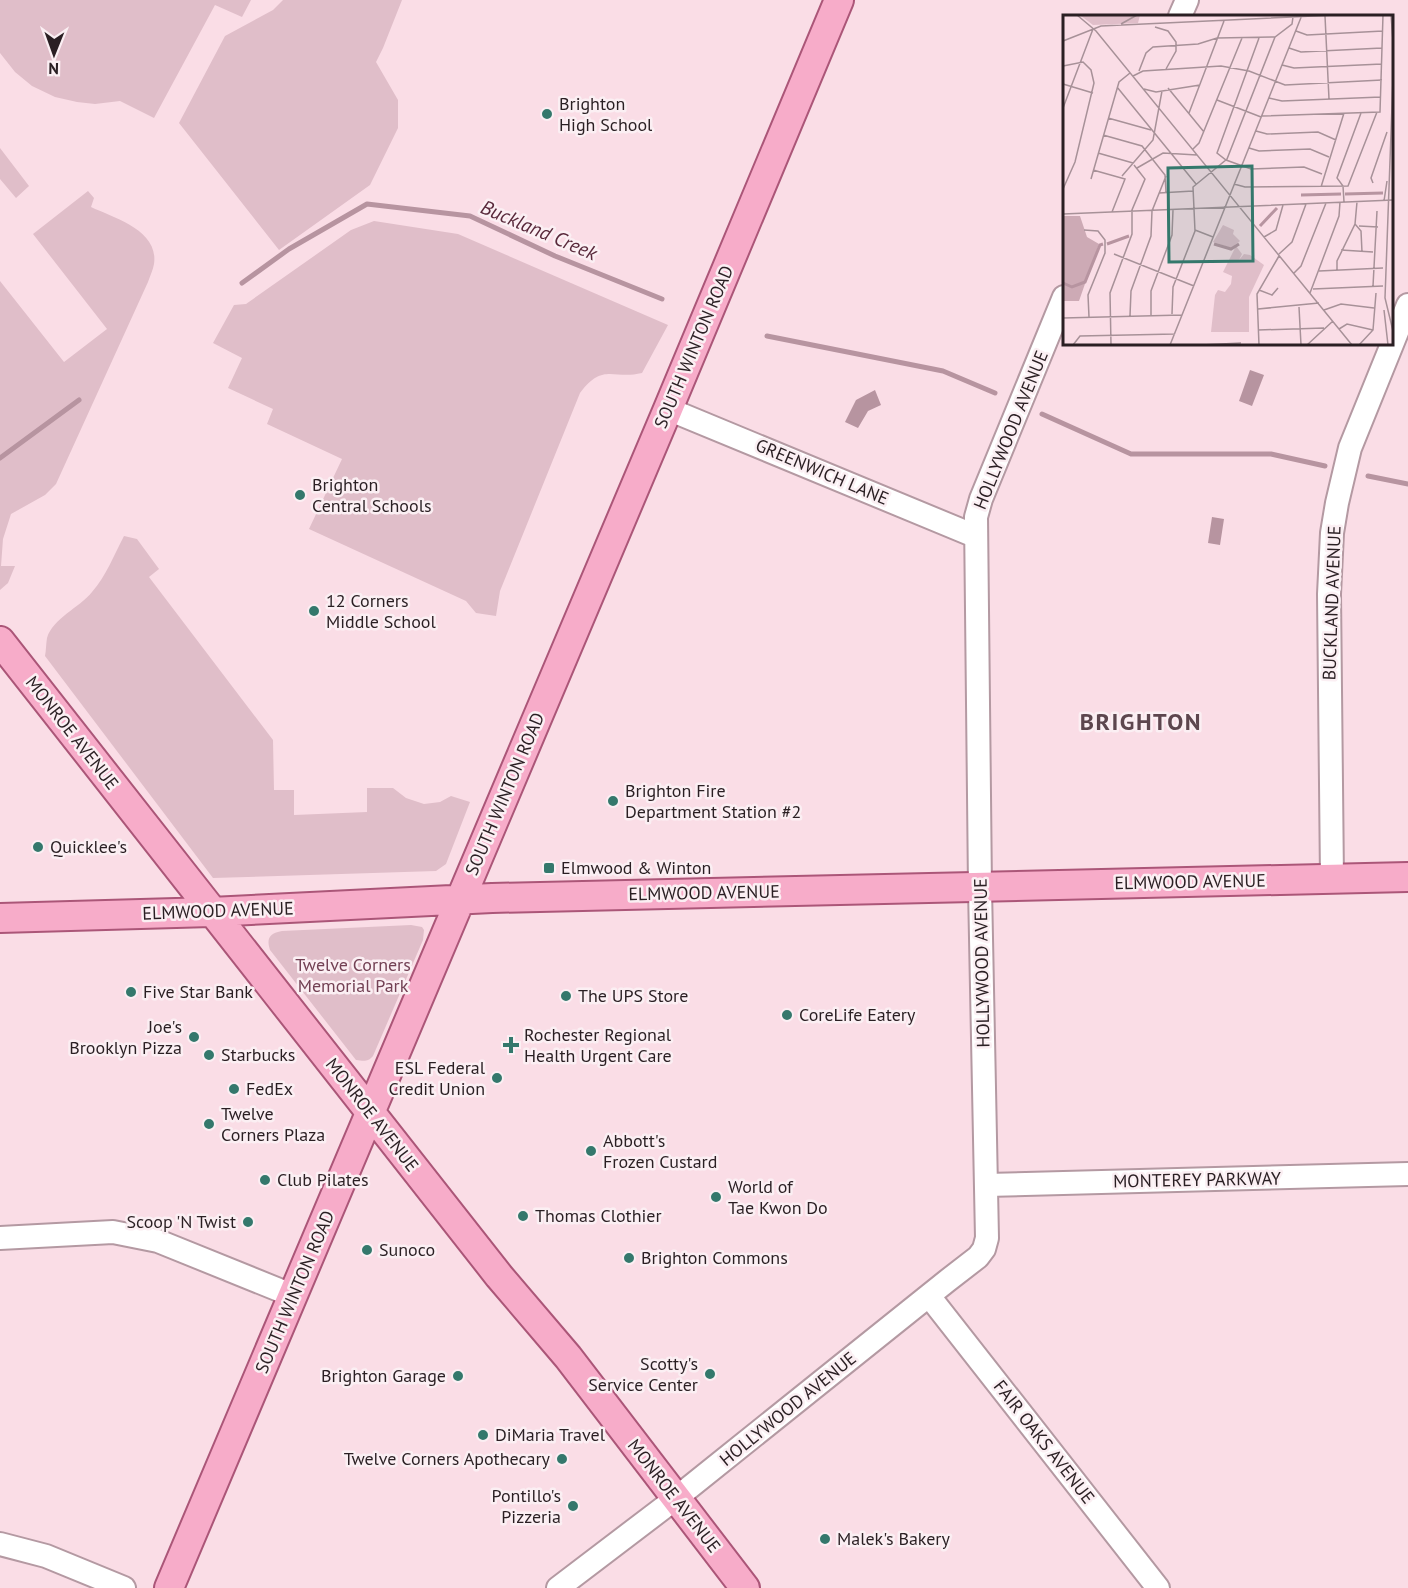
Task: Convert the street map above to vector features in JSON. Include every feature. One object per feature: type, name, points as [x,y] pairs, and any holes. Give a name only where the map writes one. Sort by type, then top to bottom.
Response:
[{"type":"main road","name":"SOUTH WINTON ROAD","points":[[169,1588],[839,0]]},
{"type":"main road","name":"MONROE AVENUE","points":[[0,641],[499,1276],[568,1357],[745,1588]]},
{"type":"main road","name":"ELMWOOD AVENUE","points":[[0,918],[725,892],[1408,877]]},
{"type":"street","points":[[1180,15],[1187,0]]},
{"type":"street","name":"HOLLYWOOD AVENUE","points":[[558,1588],[675,1499],[978,1257],[984,1249],[987,1238],[976,517],[981,499],[1063,302]]},
{"type":"street","name":"BUCKLAND AVENUE","points":[[1393,341],[1408,304]]},
{"type":"street","name":"BUCKLAND AVENUE","points":[[1332,879],[1329,594],[1332,533],[1350,448],[1391,345]]},
{"type":"street","name":"GREENWICH LANE","points":[[668,409],[975,536]]},
{"type":"street","name":"MONTEREY PARKWAY","points":[[986,1185],[1408,1174]]},
{"type":"street","points":[[0,1238],[105,1232],[136,1235],[158,1241],[294,1296]]},
{"type":"street","name":"FAIR OAKS AVENUE","points":[[929,1296],[1158,1588]]},
{"type":"street","points":[[0,1544],[46,1556],[124,1588]]},
{"type":"green space","points":[[0,0],[251,0],[242,17],[215,5],[154,118],[120,101],[95,104],[77,102],[55,97],[32,86],[15,72],[0,53]]},
{"type":"green space","points":[[283,0],[402,0],[376,62],[398,100],[398,128],[370,185],[279,250],[179,123],[225,36],[273,10]]},
{"type":"green space","points":[[0,148],[29,186],[16,198],[0,179]]},
{"type":"green space","points":[[88,191],[94,198],[91,207],[133,227],[150,242],[154,252],[154,266],[56,484],[45,495],[11,514],[3,539],[1,566],[15,566],[8,583],[0,590],[0,281],[64,362],[107,329],[33,234]]},
{"type":"green space","points":[[374,221],[458,234],[668,325],[642,373],[602,375],[595,378],[580,393],[500,591],[496,616],[476,613],[466,601],[309,529],[342,459],[267,424],[273,409],[228,388],[242,358],[213,343],[234,305],[246,304],[351,230]]},
{"type":"green space","points":[[124,536],[137,539],[159,569],[149,577],[273,740],[274,790],[294,790],[294,815],[367,812],[367,788],[393,788],[406,798],[424,804],[440,802],[451,796],[470,802],[446,864],[436,871],[213,878],[45,656],[50,631],[97,586]]},
{"type":"green space","name":"Twelve Corners Memorial Park","points":[[411,925],[422,927],[423,940],[373,1056],[366,1061],[356,1060],[270,950],[269,939],[274,933],[282,931]]},
{"type":"shaded area","points":[[1250,370],[1264,375],[1252,406],[1239,401]]},
{"type":"shaded area","points":[[875,390],[881,405],[868,411],[858,428],[845,422],[856,400]]},
{"type":"shaded area","points":[[1212,517],[1224,519],[1220,545],[1208,543]]},
{"type":"waterway","name":"Buckland Creek","points":[[242,283],[289,249],[367,204],[470,216],[555,256],[662,299]]},
{"type":"waterway","points":[[767,336],[943,371],[995,393]]},
{"type":"waterway","name":"Buckland Creek","points":[[0,458],[79,400]]},
{"type":"waterway","points":[[1042,414],[1131,454],[1271,454],[1325,466]]},
{"type":"waterway","points":[[1368,476],[1408,484]]},
{"type":"place","name":"Brighton High School","points":[[547,114]]},
{"type":"place","name":"Brighton Central Schools","points":[[300,495]]},
{"type":"place","name":"12 Corners Middle School","points":[[314,611]]},
{"type":"place","name":"Brighton Fire Department Station #2","points":[[613,801]]},
{"type":"place","name":"Quicklee's","points":[[38,847]]},
{"type":"place","name":"Elmwood & Winton","points":[[549,868]]},
{"type":"place","name":"Five Star Bank","points":[[131,992]]},
{"type":"place","name":"The UPS Store","points":[[566,996]]},
{"type":"place","name":"CoreLife Eatery","points":[[787,1015]]},
{"type":"place","name":"Joe's Brooklyn Pizza","points":[[194,1037]]},
{"type":"place","name":"Rochester Regional Health Urgent Care","points":[[511,1045]]},
{"type":"place","name":"Starbucks","points":[[209,1055]]},
{"type":"place","name":"ESL Federal Credit Union","points":[[497,1078]]},
{"type":"place","name":"FedEx","points":[[234,1089]]},
{"type":"place","name":"Twelve Corners Plaza","points":[[209,1124]]},
{"type":"place","name":"Abbott's Frozen Custard","points":[[591,1151]]},
{"type":"place","name":"Club Pilates","points":[[265,1180]]},
{"type":"place","name":"World of Tae Kwon Do","points":[[716,1197]]},
{"type":"place","name":"Thomas Clothier","points":[[523,1216]]},
{"type":"place","name":"Scoop 'N Twist","points":[[248,1222]]},
{"type":"place","name":"Sunoco","points":[[367,1250]]},
{"type":"place","name":"Brighton Commons","points":[[629,1258]]},
{"type":"place","name":"Scotty's Service Center","points":[[710,1374]]},
{"type":"place","name":"Brighton Garage","points":[[458,1376]]},
{"type":"place","name":"DiMaria Travel","points":[[483,1435]]},
{"type":"place","name":"Twelve Corners Apothecary","points":[[562,1459]]},
{"type":"place","name":"Pontillo's Pizzeria","points":[[573,1506]]},
{"type":"place","name":"Malek's Bakery","points":[[825,1539]]},
{"type":"district","name":"BRIGHTON","points":[[1141,722]]}]
